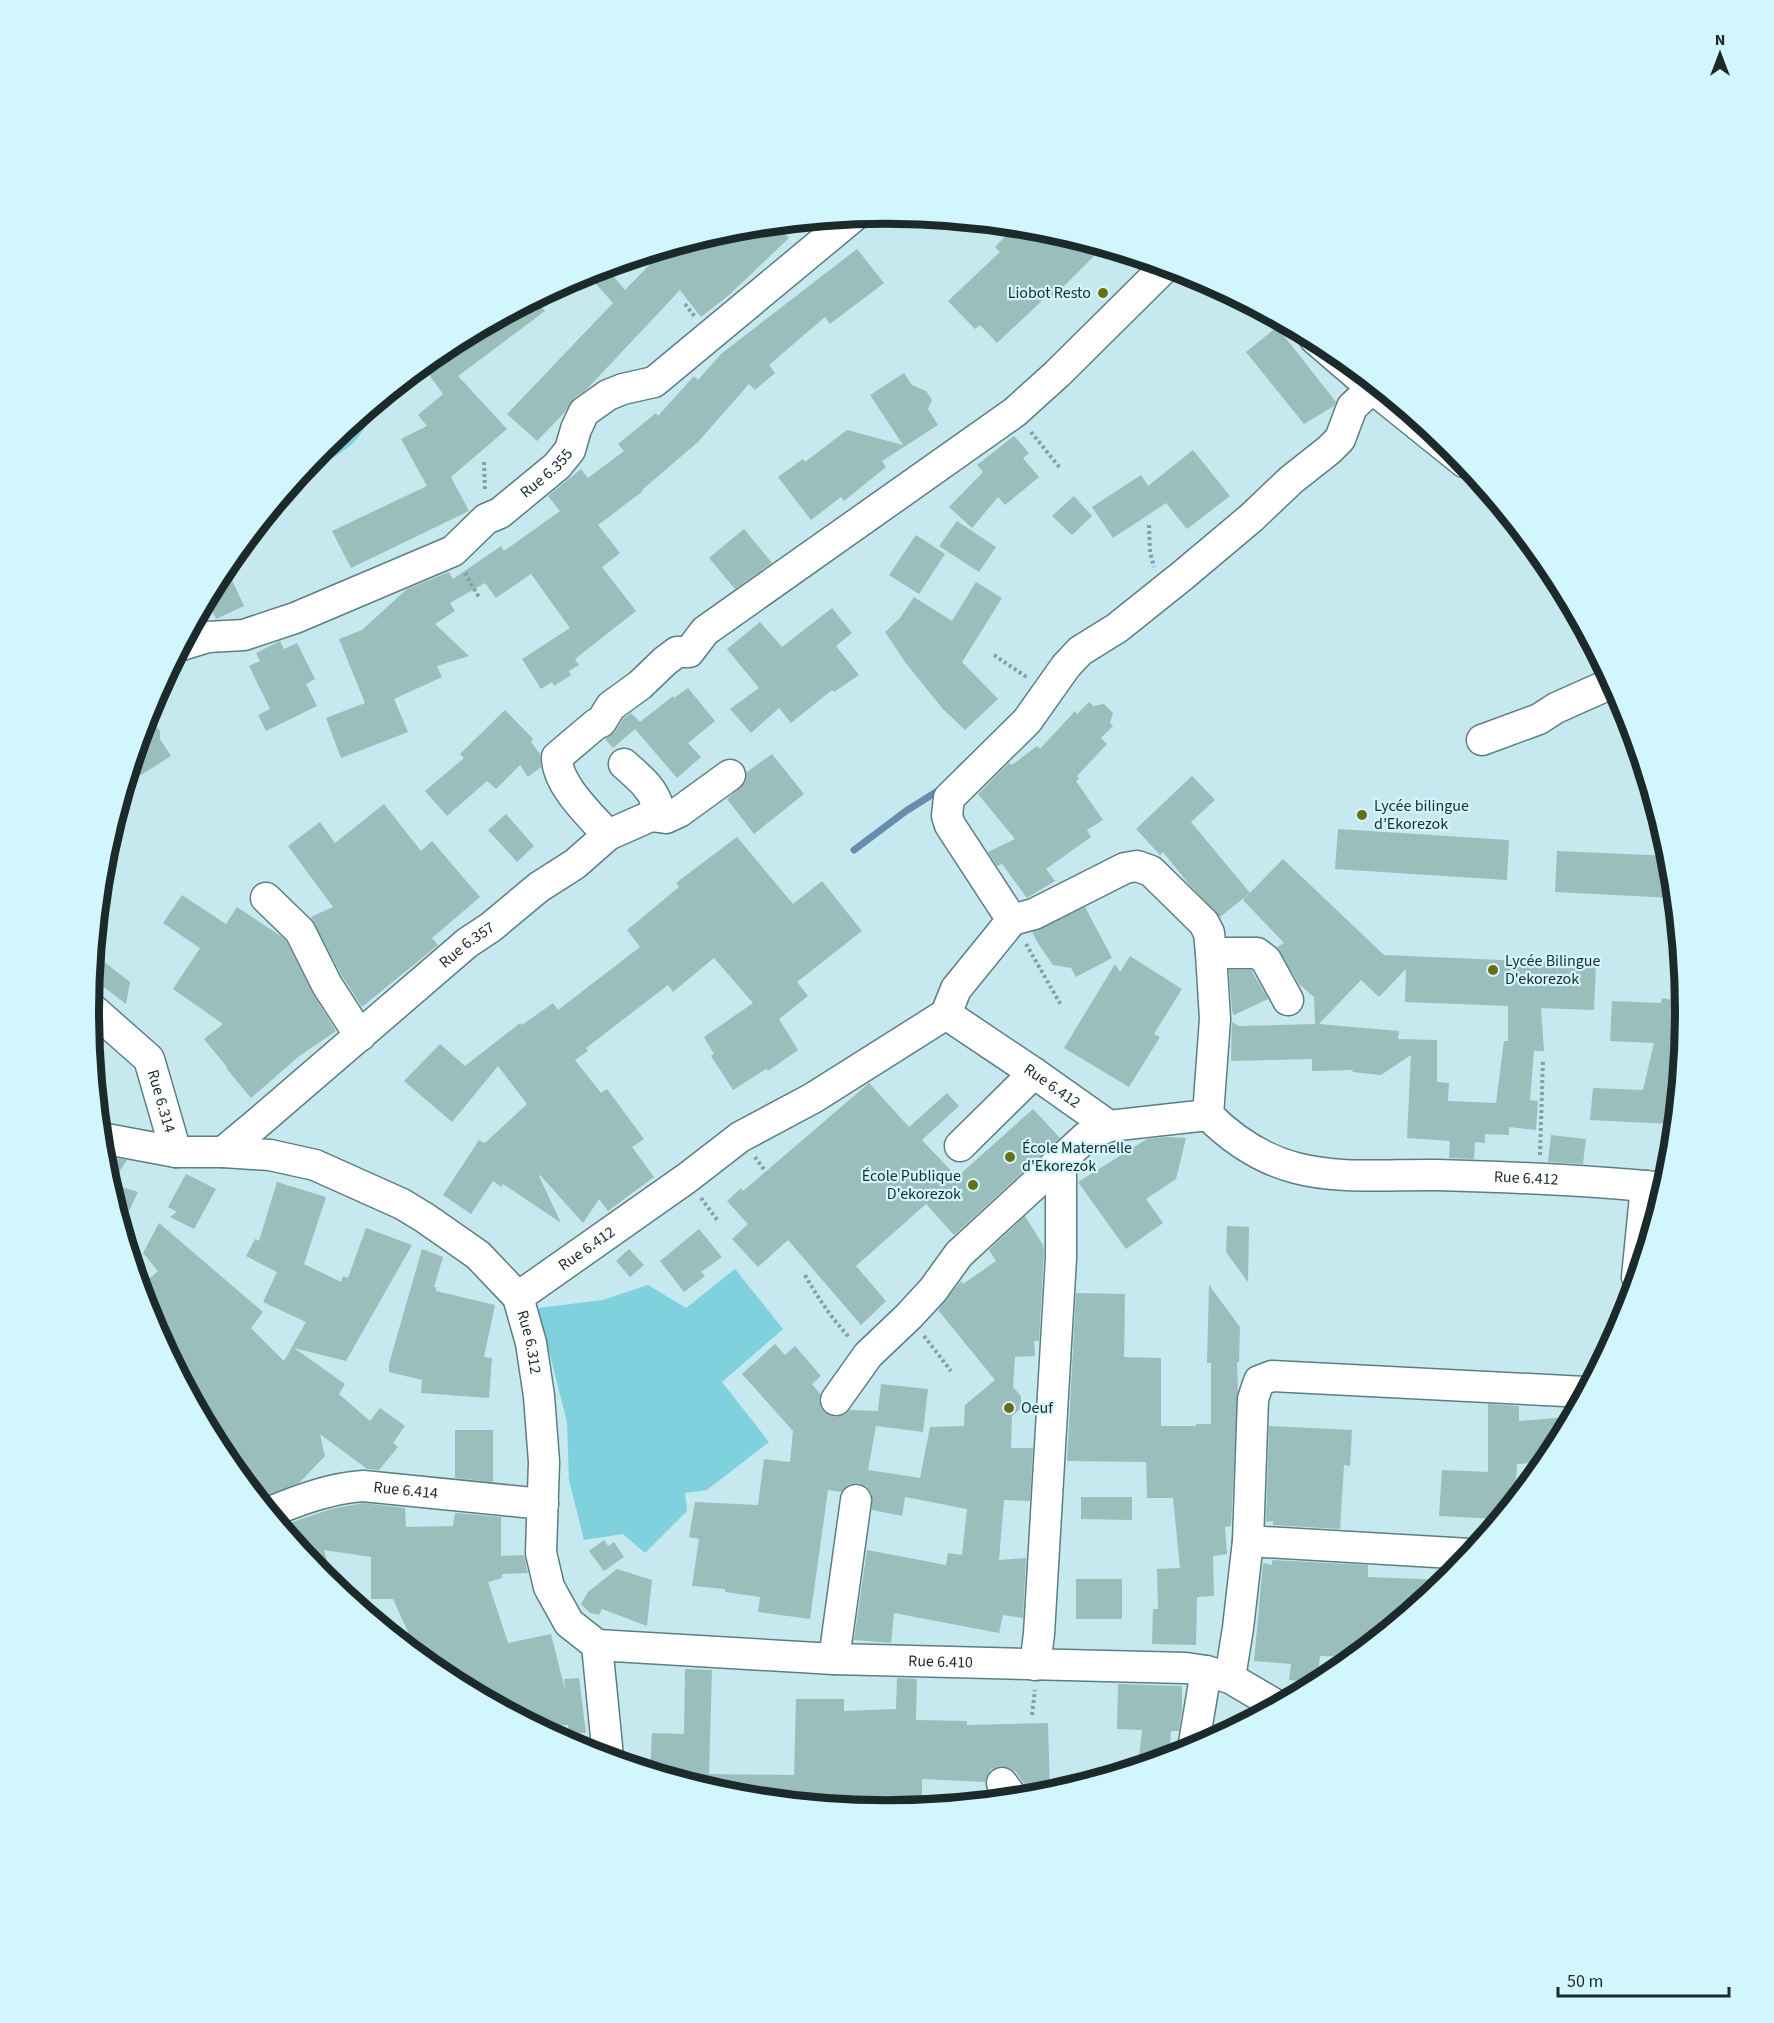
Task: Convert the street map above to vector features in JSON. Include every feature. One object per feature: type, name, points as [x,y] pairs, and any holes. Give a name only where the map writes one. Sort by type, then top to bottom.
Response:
[{"type":"street","name":"Rue 6.355","points":[[191,642],[208,637],[244,635],[296,618],[453,551],[486,519],[500,513],[557,466],[570,450],[584,412],[608,395],[654,382],[843,225]]},
{"type":"street","points":[[608,835],[570,792],[557,765],[557,757],[601,722],[611,706],[640,685],[665,661],[677,652],[688,652],[705,631],[1015,412],[1085,347],[1160,272]]},
{"type":"street","points":[[1012,920],[951,825],[947,816],[949,798],[1028,722],[1080,651],[1117,628],[1161,594],[1251,518],[1291,480],[1329,450],[1340,439],[1352,407],[1371,389]]},
{"type":"street","points":[[1482,740],[1539,719],[1556,708],[1604,686]]},
{"type":"street","points":[[624,764],[654,795],[657,804],[651,816]]},
{"type":"street","name":"Rue 6.357","points":[[223,1152],[467,943],[491,927],[539,887],[575,864],[608,835],[651,816],[666,818],[679,812],[730,775]]},
{"type":"street","points":[[836,1400],[868,1355],[933,1290],[959,1254],[1086,1137],[1109,1126],[1208,1115],[1215,1019],[1209,933],[1204,923],[1151,871],[1137,867],[1125,868],[1034,914],[1012,920],[956,989],[946,1014]]},
{"type":"street","points":[[266,898],[300,931],[327,985],[360,1036]]},
{"type":"street","points":[[1210,953],[1257,953],[1266,960],[1288,1000]]},
{"type":"street","name":"Rue 6.412","points":[[519,1297],[687,1178],[740,1137],[813,1098],[946,1014],[1109,1126]]},
{"type":"street","name":"Rue 6.314","points":[[99,1015],[149,1059],[176,1152]]},
{"type":"street","points":[[960,1146],[1034,1073]]},
{"type":"street","name":"Rue 6.412","points":[[1208,1115],[1252,1151],[1294,1168],[1320,1174],[1437,1175],[1655,1187]]},
{"type":"street","name":"Rue 6.312","points":[[110,1140],[176,1152],[270,1155],[315,1165],[402,1204],[425,1218],[478,1255],[519,1297],[531,1343],[539,1396],[544,1462],[541,1553],[549,1587],[569,1623],[597,1646]]},
{"type":"street","points":[[1035,1665],[1039,1634],[1061,1258],[1061,1160]]},
{"type":"street","points":[[1197,1736],[1218,1674],[1238,1628],[1248,1541],[1253,1400],[1259,1381],[1272,1376],[1577,1392]]},
{"type":"street","name":"Rue 6.414","points":[[277,1509],[334,1491],[363,1486],[543,1504]]},
{"type":"street","points":[[834,1659],[856,1500]]},
{"type":"street","points":[[1248,1541],[1458,1553]]},
{"type":"street","points":[[597,1646],[607,1748]]},
{"type":"street","name":"Rue 6.410","points":[[597,1646],[834,1659],[1186,1668],[1218,1674],[1268,1701]]},
{"type":"path","points":[[1015,412],[1060,468]]},
{"type":"path","points":[[1149,525],[1150,552],[1161,594]]},
{"type":"path","points":[[994,655],[1049,691]]},
{"type":"path","points":[[1012,920],[1061,1005]]},
{"type":"path","points":[[1539,1179],[1543,1059]]},
{"type":"path","points":[[805,1275],[818,1298],[839,1326],[868,1355]]},
{"type":"path","points":[[909,1316],[951,1371]]},
{"type":"shaded area","points":[[373,414],[358,437],[331,459],[322,462]]},
{"type":"shaded area","points":[[735,1269],[783,1329],[722,1382],[769,1442],[707,1490],[685,1493],[687,1511],[645,1553],[623,1534],[584,1540],[569,1480],[567,1422],[538,1308],[603,1300],[648,1285],[686,1308]]},
{"type":"building","points":[[781,231],[789,238],[729,295],[701,317],[680,290],[587,389],[574,398],[565,412],[537,441],[507,414],[613,303],[596,284],[606,275],[611,273],[625,290],[656,258],[721,242],[724,244],[726,240]]},
{"type":"building","points":[[1008,233],[1098,252],[1051,299],[1047,296],[997,343],[980,325],[975,329],[948,301],[1000,252],[995,247]]},
{"type":"building","points":[[857,249],[884,283],[830,324],[825,317],[769,365],[775,373],[755,390],[749,384],[698,442],[643,491],[598,525],[620,553],[602,567],[636,611],[575,659],[579,665],[569,671],[571,675],[554,686],[552,682],[541,689],[522,659],[570,628],[531,574],[496,598],[485,583],[450,603],[455,611],[435,624],[469,656],[437,666],[442,677],[394,699],[408,732],[341,758],[326,718],[365,703],[339,639],[362,630],[407,589],[449,572],[453,579],[501,546],[504,551],[560,511],[548,496],[581,469],[588,478],[624,451],[618,444],[656,413],[658,416],[694,376],[698,380],[721,354]]},
{"type":"building","points":[[539,304],[545,311],[458,376],[507,429],[451,477],[469,511],[351,568],[332,531],[427,486],[401,439],[427,426],[418,415],[443,394],[427,372],[493,329]]},
{"type":"building","points":[[1277,327],[1336,402],[1334,406],[1304,424],[1246,352]]},
{"type":"building","points":[[904,373],[912,385],[926,391],[932,400],[928,409],[938,425],[882,461],[886,467],[844,501],[841,497],[811,520],[778,477],[803,459],[805,462],[847,430],[903,445],[870,395]]},
{"type":"building","points":[[1014,436],[1029,453],[1023,458],[1039,477],[1005,505],[998,497],[972,528],[949,507],[983,472],[977,465]]},
{"type":"building","points":[[1193,450],[1230,496],[1187,529],[1166,503],[1113,538],[1092,507],[1141,475],[1148,486]]},
{"type":"building","points":[[1074,496],[1092,516],[1072,535],[1052,516]]},
{"type":"building","points":[[957,521],[996,547],[979,572],[939,546]]},
{"type":"building","points":[[744,529],[772,563],[735,589],[709,558]]},
{"type":"building","points":[[916,535],[945,554],[919,594],[889,575]]},
{"type":"building","points":[[230,577],[244,606],[216,619],[211,608]]},
{"type":"building","points":[[976,582],[1002,598],[962,662],[998,699],[965,730],[942,708],[905,662],[885,632],[900,618],[914,597],[952,621]]},
{"type":"building","points":[[832,608],[852,633],[836,646],[859,675],[834,692],[832,690],[791,723],[779,708],[751,733],[730,709],[759,688],[727,649],[760,622],[782,647]]},
{"type":"building","points":[[280,641],[284,649],[297,643],[315,679],[306,684],[317,706],[266,731],[258,715],[270,709],[249,666],[260,661],[256,653]]},
{"type":"building","points":[[688,688],[715,721],[688,743],[701,757],[677,778],[635,729],[613,748],[605,739],[615,732],[624,718],[631,713],[640,722],[673,696],[674,698]]},
{"type":"building","points":[[1089,702],[1093,706],[1104,704],[1113,713],[1110,723],[1113,726],[1101,738],[1107,744],[1077,776],[1079,779],[1076,781],[1103,820],[1087,830],[1091,837],[1046,869],[1055,881],[1027,898],[1002,864],[997,866],[988,852],[1015,839],[978,794],[1009,763],[1012,765],[1037,746],[1040,749],[1075,711],[1077,714]]},
{"type":"building","points":[[505,710],[533,739],[531,742],[540,754],[541,767],[528,777],[520,765],[496,789],[487,781],[447,816],[425,791],[464,758],[460,754]]},
{"type":"building","points":[[154,723],[160,731],[160,739],[171,756],[141,775],[137,770]]},
{"type":"building","points":[[772,754],[804,794],[754,834],[727,799],[745,783],[747,772]]},
{"type":"building","points":[[1192,776],[1215,800],[1191,822],[1250,893],[1220,917],[1163,852],[1160,855],[1136,829]]},
{"type":"building","points":[[384,804],[421,851],[432,841],[480,897],[432,938],[438,945],[362,1007],[342,976],[311,917],[333,907],[288,846],[320,822],[335,843]]},
{"type":"building","points":[[506,814],[534,846],[517,862],[488,830]]},
{"type":"building","points":[[1338,829],[1509,840],[1507,880],[1335,869]]},
{"type":"building","points":[[737,837],[793,904],[822,881],[862,931],[797,982],[808,996],[779,1019],[798,1050],[768,1071],[766,1069],[733,1090],[711,1056],[714,1054],[704,1037],[753,1003],[714,958],[673,992],[668,985],[586,1048],[588,1051],[575,1060],[601,1093],[607,1089],[644,1139],[632,1147],[654,1177],[608,1211],[599,1199],[583,1223],[540,1175],[561,1223],[503,1184],[501,1187],[493,1181],[471,1214],[443,1195],[479,1140],[485,1143],[527,1104],[498,1066],[452,1122],[404,1081],[440,1044],[465,1066],[520,1023],[522,1025],[553,1003],[558,1010],[640,947],[627,930],[679,887],[676,883]]},
{"type":"building","points":[[1557,851],[1659,856],[1666,898],[1555,892]]},
{"type":"building","points":[[1283,859],[1384,955],[1596,964],[1594,1010],[1541,1008],[1544,1051],[1534,1051],[1530,1100],[1538,1101],[1536,1130],[1509,1127],[1509,1135],[1485,1134],[1485,1143],[1475,1142],[1474,1159],[1449,1158],[1450,1141],[1407,1138],[1411,1055],[1381,1075],[1353,1072],[1352,1070],[1312,1071],[1312,1059],[1231,1061],[1232,1022],[1239,1026],[1315,1024],[1314,997],[1299,984],[1277,947],[1284,943],[1243,900]],"holes":[[[1406,969],[1405,1002],[1508,1006],[1508,1041],[1504,1041],[1496,1103],[1448,1101],[1449,1083],[1437,1082],[1437,1040],[1398,1039],[1399,1031],[1319,1024],[1361,980],[1379,997]]]},
{"type":"building","points":[[182,895],[226,924],[237,907],[282,937],[336,1031],[298,1057],[251,1098],[204,1039],[223,1024],[173,989],[200,948],[163,923]]},
{"type":"building","points":[[1085,907],[1112,958],[1076,977],[1071,968],[1053,965],[1032,932]]},
{"type":"building","points":[[1130,956],[1182,989],[1154,1034],[1160,1037],[1129,1087],[1064,1048],[1115,964],[1120,972]]},
{"type":"building","points":[[101,959],[130,982],[126,1004],[100,984]]},
{"type":"building","points":[[1229,970],[1251,970],[1268,999],[1234,1015]]},
{"type":"building","points":[[1662,998],[1675,1000],[1673,1063],[1666,1124],[1590,1120],[1593,1088],[1643,1090],[1654,1043],[1610,1041],[1612,1001],[1661,1003]]},
{"type":"building","points":[[869,1083],[909,1127],[947,1093],[959,1106],[922,1140],[957,1177],[1033,1109],[1060,1138],[954,1235],[926,1204],[856,1266],[886,1301],[861,1325],[788,1240],[758,1267],[732,1239],[748,1224],[727,1201],[741,1188],[743,1191]]},
{"type":"building","points":[[1551,1135],[1586,1139],[1583,1164],[1548,1162]]},
{"type":"building","points":[[1186,1138],[1176,1179],[1146,1199],[1163,1223],[1126,1249],[1078,1182],[1147,1139]]},
{"type":"building","points":[[113,1158],[127,1160],[117,1176]]},
{"type":"building","points":[[186,1174],[216,1189],[194,1229],[170,1217],[177,1212],[168,1207]]},
{"type":"building","points":[[277,1182],[326,1197],[304,1264],[341,1282],[343,1276],[348,1278],[366,1228],[412,1245],[346,1361],[294,1348],[345,1384],[339,1394],[370,1421],[380,1408],[405,1426],[393,1443],[398,1447],[379,1470],[367,1469],[320,1434],[325,1456],[299,1483],[266,1496],[232,1449],[180,1360],[147,1281],[158,1271],[143,1253],[159,1223],[263,1312],[251,1328],[284,1361],[306,1322],[263,1302],[277,1272],[246,1256],[255,1239],[259,1241]]},
{"type":"building","points":[[119,1186],[138,1192],[126,1217]]},
{"type":"building","points":[[1025,1216],[1043,1245],[1044,1252],[1039,1341],[1034,1341],[1035,1356],[1015,1357],[1013,1387],[1021,1396],[1021,1408],[1012,1416],[1011,1448],[1033,1448],[1030,1501],[1004,1500],[999,1560],[1026,1558],[1023,1618],[1003,1615],[999,1633],[894,1613],[891,1643],[854,1640],[867,1550],[946,1565],[948,1553],[962,1555],[967,1509],[905,1497],[902,1516],[872,1510],[872,1493],[866,1486],[858,1483],[849,1484],[841,1492],[828,1490],[810,1619],[758,1612],[760,1597],[725,1592],[725,1589],[692,1586],[699,1539],[689,1537],[695,1502],[758,1505],[764,1459],[790,1462],[793,1431],[742,1374],[775,1344],[785,1355],[795,1346],[821,1376],[812,1384],[820,1394],[821,1408],[827,1414],[835,1417],[844,1415],[850,1410],[878,1411],[881,1384],[928,1389],[923,1432],[876,1426],[868,1470],[920,1478],[930,1427],[964,1426],[965,1405],[995,1380],[938,1310],[961,1281],[963,1284],[996,1261],[989,1250]]},
{"type":"building","points":[[1227,1226],[1249,1227],[1248,1282],[1226,1252]]},
{"type":"building","points":[[699,1229],[722,1257],[701,1272],[705,1276],[684,1292],[660,1261]]},
{"type":"building","points":[[422,1249],[443,1257],[434,1287],[436,1291],[495,1305],[484,1357],[492,1358],[489,1398],[421,1393],[422,1380],[389,1372],[389,1364]]},
{"type":"building","points":[[629,1249],[644,1265],[630,1277],[616,1261]]},
{"type":"building","points":[[1209,1285],[1240,1327],[1231,1526],[1225,1527],[1227,1554],[1213,1556],[1214,1596],[1197,1597],[1196,1645],[1152,1644],[1153,1609],[1158,1609],[1157,1569],[1180,1568],[1173,1498],[1147,1498],[1146,1462],[1067,1461],[1076,1293],[1125,1294],[1124,1357],[1161,1358],[1161,1426],[1196,1426],[1196,1424],[1211,1424],[1211,1363],[1207,1363]]},
{"type":"building","points":[[1488,1404],[1519,1406],[1519,1421],[1562,1418],[1532,1463],[1517,1464],[1516,1486],[1489,1519],[1439,1516],[1442,1470],[1488,1472]]},
{"type":"building","points":[[1269,1426],[1352,1430],[1350,1466],[1344,1465],[1340,1529],[1273,1525],[1273,1521],[1266,1522]]},
{"type":"building","points":[[455,1430],[493,1430],[493,1482],[455,1478]]},
{"type":"building","points":[[1081,1497],[1132,1497],[1132,1520],[1081,1519]]},
{"type":"building","points":[[363,1503],[405,1508],[406,1527],[453,1526],[455,1513],[501,1517],[501,1556],[524,1555],[528,1573],[502,1574],[502,1578],[488,1582],[508,1643],[551,1634],[565,1690],[564,1679],[579,1678],[586,1733],[570,1733],[568,1725],[553,1725],[538,1718],[449,1667],[412,1640],[393,1599],[371,1599],[371,1557],[324,1550],[329,1568],[289,1523],[331,1509]]},
{"type":"building","points":[[604,1540],[608,1546],[614,1542],[624,1557],[604,1571],[589,1551]]},
{"type":"building","points":[[1272,1560],[1368,1565],[1368,1577],[1433,1579],[1407,1604],[1340,1657],[1320,1656],[1318,1671],[1302,1681],[1289,1680],[1291,1664],[1254,1661],[1263,1563],[1272,1565]]},
{"type":"building","points":[[617,1569],[652,1580],[647,1626],[602,1609],[599,1615],[590,1613],[581,1604],[588,1592]]},
{"type":"building","points":[[1076,1579],[1122,1579],[1122,1619],[1076,1619]]},
{"type":"building","points":[[685,1669],[712,1670],[709,1774],[794,1775],[796,1699],[844,1699],[844,1711],[896,1709],[897,1678],[917,1679],[916,1720],[967,1721],[967,1725],[1048,1723],[1050,1782],[1026,1787],[1016,1772],[1001,1766],[991,1769],[985,1782],[922,1779],[922,1799],[835,1798],[784,1793],[683,1773],[650,1763],[652,1733],[684,1734]]},
{"type":"building","points":[[1118,1684],[1182,1686],[1179,1731],[1171,1731],[1170,1747],[1139,1758],[1142,1730],[1117,1729]]},
{"type":"waterway","points":[[854,850],[906,811],[941,789]]},
{"type":"place","name":"Liobot Resto","points":[[1103,293]]},
{"type":"place","name":"Lycée bilingue d’Ekorezok","points":[[1362,815]]},
{"type":"place","name":"Lycée Bilingue D'ekorezok","points":[[1493,970]]},
{"type":"place","name":"École Maternelle d'Ekorezok","points":[[1010,1157]]},
{"type":"place","name":"École Publique D'ekorezok","points":[[973,1185]]},
{"type":"place","name":"Oeuf","points":[[1009,1408]]}]
